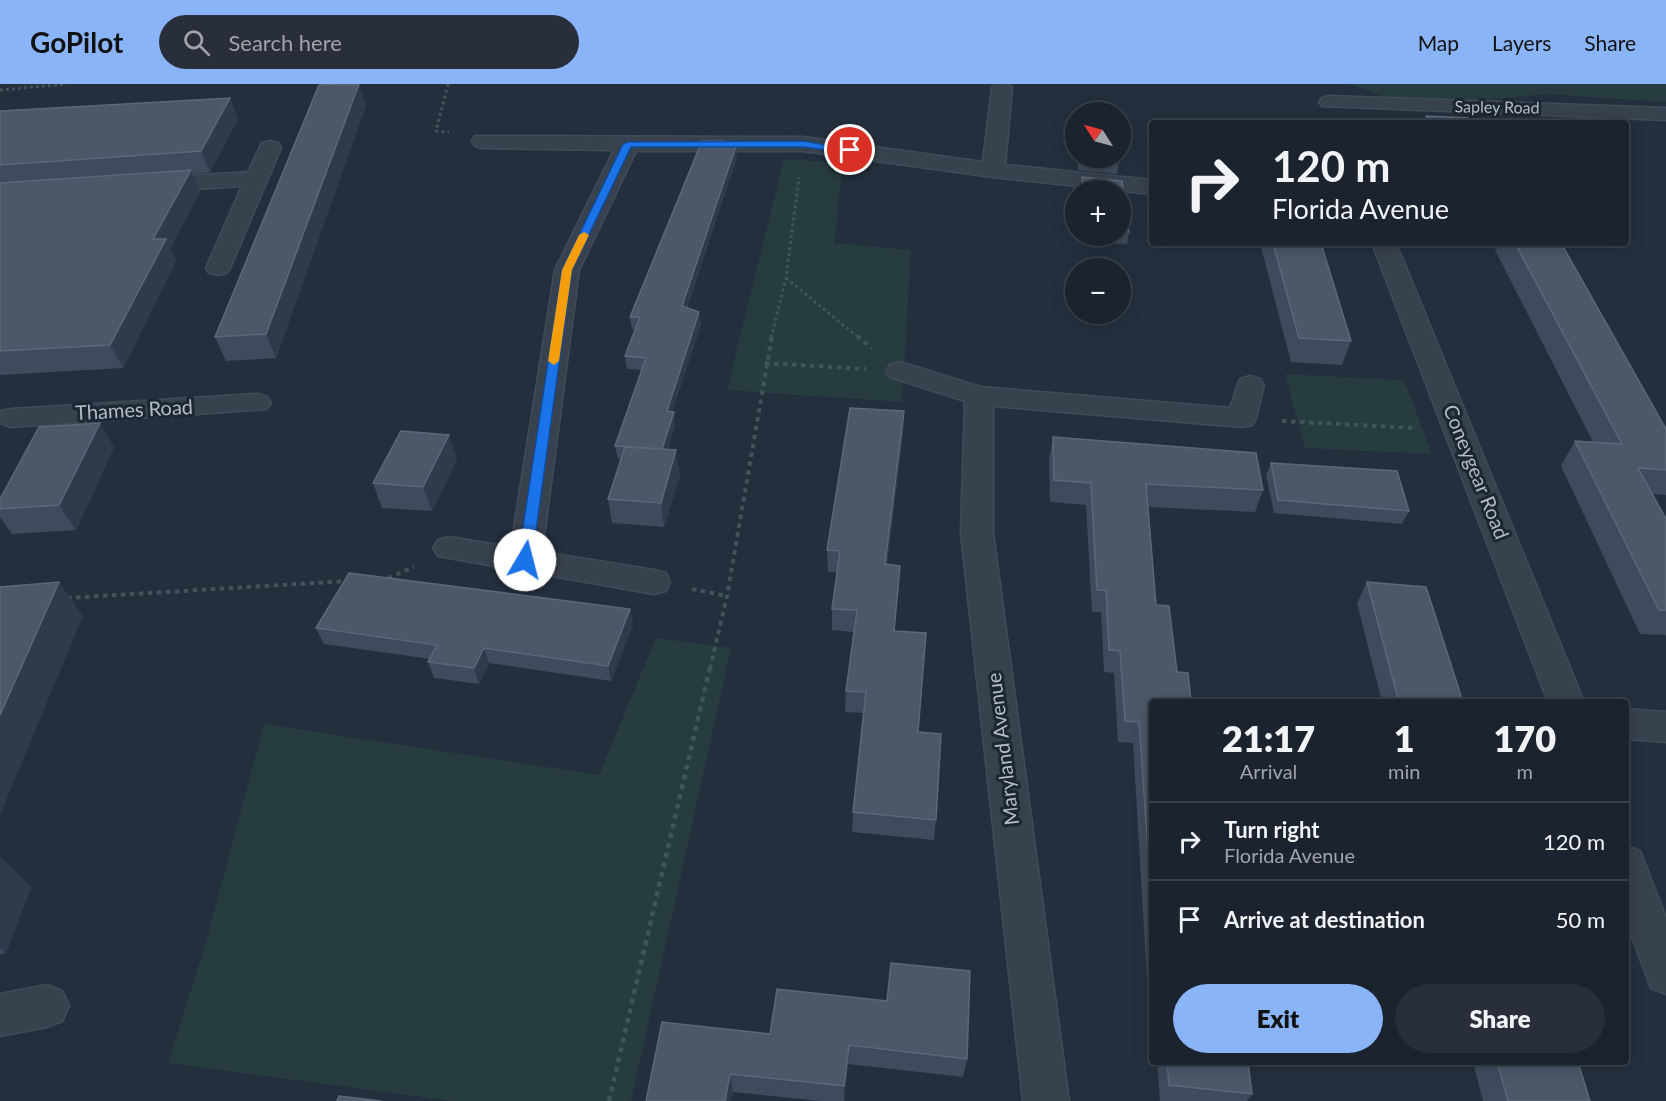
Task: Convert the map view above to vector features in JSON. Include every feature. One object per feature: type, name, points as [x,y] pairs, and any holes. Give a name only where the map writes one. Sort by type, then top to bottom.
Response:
[{"type":"street","points":[[993,170],[1002,88]]},
{"type":"street","points":[[1325,93],[1336,120]]},
{"type":"street","name":"Sapley Road","points":[[1325,93],[1485,109],[1560,108],[1666,114]]},
{"type":"street","points":[[483,141],[803,144],[993,170],[1149,187]]},
{"type":"street","points":[[525,560],[567,270],[628,144]]},
{"type":"street","points":[[218,268],[270,148]]},
{"type":"street","points":[[129,187],[258,178]]},
{"type":"street","name":"Coneygear Road","points":[[1385,246],[1565,699]]},
{"type":"street","points":[[900,371],[979,396],[1242,418],[1250,385]]},
{"type":"street","name":"Maryland Avenue","points":[[979,396],[977,533],[1046,1101]]},
{"type":"street","name":"Thames Road","points":[[4,419],[257,403]]},
{"type":"street","points":[[449,548],[654,582]]},
{"type":"street","points":[[1629,724],[1666,727]]},
{"type":"street","points":[[1629,872],[1666,974]]},
{"type":"street","points":[[0,1015],[46,1006]]},
{"type":"path","points":[[0,90],[67,84]]},
{"type":"path","points":[[609,1101],[727,596],[765,363],[786,278],[803,144]]},
{"type":"path","points":[[786,278],[900,371]]},
{"type":"path","points":[[765,363],[900,371]]},
{"type":"path","points":[[1242,418],[1459,430]]},
{"type":"path","points":[[381,579],[393,578],[449,548]]},
{"type":"path","points":[[60,599],[357,580]]},
{"type":"green space","points":[[1350,84],[1666,84],[1666,102],[1547,94],[1477,101],[1384,97]]},
{"type":"green space","points":[[784,159],[843,163],[834,243],[911,250],[902,402],[727,390]]},
{"type":"green space","points":[[1285,374],[1404,380],[1432,454],[1305,448]]},
{"type":"green space","points":[[656,638],[731,648],[631,1101],[452,1101],[168,1063],[206,942],[264,724],[599,775]]},
{"type":"building","points":[[359,84],[266,334],[215,337],[319,85]]},
{"type":"building","points":[[230,98],[201,151],[0,165],[0,111]]},
{"type":"building","points":[[1426,116],[1468,118],[1469,120],[1428,120]]},
{"type":"building","points":[[702,141],[724,141],[736,146],[682,306],[699,312],[667,411],[674,412],[662,449],[615,446],[646,358],[625,356],[640,317],[630,317]]},
{"type":"building","points":[[191,170],[153,239],[166,239],[110,345],[0,351],[0,183]]},
{"type":"building","points":[[1082,177],[1112,180],[1082,180]]},
{"type":"building","points":[[1274,246],[1322,246],[1351,341],[1299,338]]},
{"type":"building","points":[[1517,246],[1563,246],[1666,429],[1666,470],[1638,468],[1666,519],[1666,610],[1659,610],[1575,441],[1622,444]]},
{"type":"building","points":[[850,408],[904,411],[885,564],[900,566],[894,631],[926,633],[918,732],[941,734],[936,820],[853,812],[866,692],[846,691],[857,610],[832,609],[840,551],[827,550]]},
{"type":"building","points":[[100,423],[59,505],[0,509],[0,499],[39,427]]},
{"type":"building","points":[[401,431],[449,435],[423,487],[373,483]]},
{"type":"building","points":[[1053,437],[1256,453],[1263,490],[1146,484],[1156,605],[1169,606],[1177,672],[1188,673],[1191,699],[1149,699],[1149,867],[1139,722],[1125,721],[1120,651],[1109,650],[1106,590],[1097,590],[1091,483],[1054,480]]},
{"type":"building","points":[[625,447],[676,450],[661,503],[608,499]]},
{"type":"building","points":[[1271,463],[1397,471],[1409,511],[1278,500]]},
{"type":"building","points":[[349,573],[630,609],[608,666],[484,648],[474,668],[428,662],[437,645],[316,628]]},
{"type":"building","points":[[59,582],[0,715],[0,587]]},
{"type":"building","points":[[1367,582],[1426,587],[1462,699],[1398,699]]},
{"type":"building","points":[[891,963],[970,971],[967,1059],[849,1045],[844,1086],[730,1074],[725,1101],[646,1101],[662,1022],[770,1034],[777,989],[887,1001]]},
{"type":"building","points":[[1167,1065],[1248,1065],[1252,1094],[1169,1085]]},
{"type":"building","points":[[1498,1065],[1579,1065],[1590,1101],[1508,1101]]},
{"type":"building","points":[[339,1096],[381,1101],[337,1101]]},
{"type":"slow traffic","points":[[554,361],[567,270],[584,235]]},
{"type":"route","points":[[525,560],[567,270],[628,144],[803,144],[850,150]]}]
